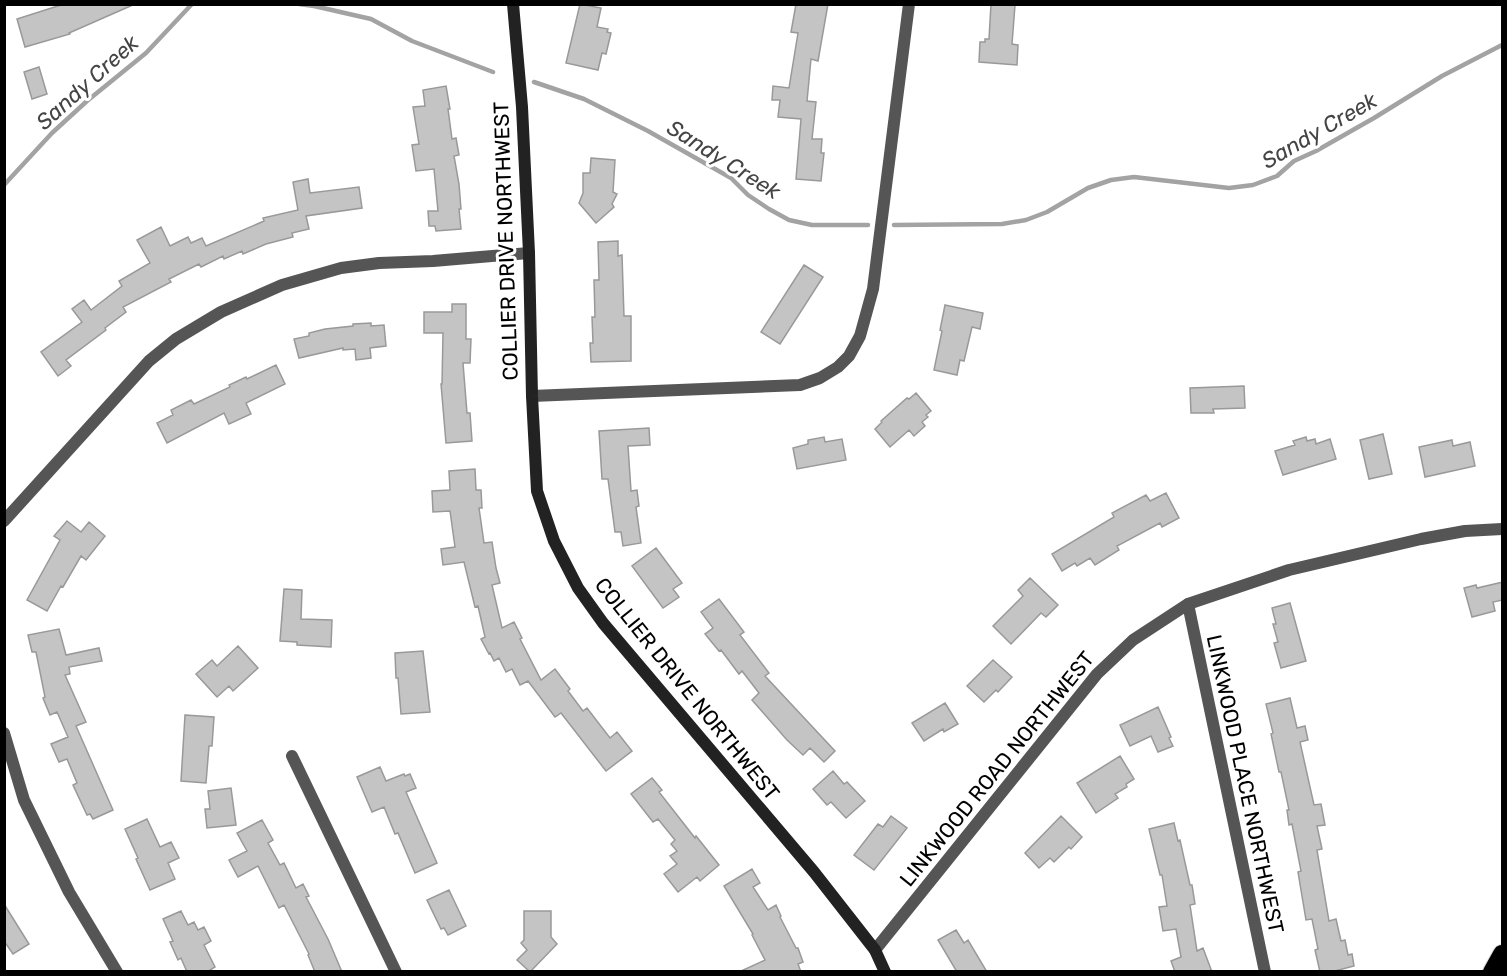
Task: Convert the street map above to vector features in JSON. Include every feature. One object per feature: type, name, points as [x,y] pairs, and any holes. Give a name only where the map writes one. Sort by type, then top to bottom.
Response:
[{"type":"highway","points":[[1492,972],[1503,954]]},
{"type":"main road","name":"COLLIER DRIVE NORTHWEST","points":[[513,4],[522,107],[537,491],[554,541],[578,588],[603,623],[814,872],[875,950],[885,972]]},
{"type":"street","points":[[532,396],[800,384],[820,378],[849,357],[860,336],[873,289],[909,4]]},
{"type":"street","points":[[4,521],[149,361],[176,339],[221,312],[282,285],[341,268],[379,262],[433,261],[529,253]]},
{"type":"street","name":"LINKWOOD ROAD NORTHWEST","points":[[875,950],[1097,674],[1133,640],[1188,604],[1289,570],[1421,539],[1465,531],[1503,529]]},
{"type":"street","name":"LINKWOOD PLACE NORTHWEST","points":[[1188,604],[1265,972]]},
{"type":"street","points":[[4,733],[24,800],[69,892],[117,972]]},
{"type":"street","points":[[292,756],[396,972]]},
{"type":"building","points":[[64,4],[135,4],[70,34],[25,47],[17,19]]},
{"type":"building","points":[[580,4],[601,8],[597,27],[608,29],[607,32],[611,33],[606,54],[602,53],[598,70],[566,63]]},
{"type":"building","points":[[796,4],[828,4],[818,61],[811,59],[807,101],[816,102],[812,139],[822,139],[821,153],[824,153],[821,181],[796,179],[801,119],[778,117],[780,100],[772,100],[773,86],[789,88],[798,33],[791,32]]},
{"type":"building","points":[[991,4],[1015,5],[1012,44],[1018,45],[1017,65],[979,62],[980,42],[989,39]]},
{"type":"building","points":[[39,67],[47,94],[32,99],[24,72]]},
{"type":"building","points":[[446,86],[452,139],[456,138],[459,155],[454,156],[459,184],[461,229],[436,231],[435,226],[429,226],[428,211],[438,211],[434,169],[416,171],[412,145],[419,144],[413,107],[425,106],[423,90]]},
{"type":"building","points":[[591,158],[615,160],[613,192],[617,194],[612,204],[614,207],[596,223],[579,203],[583,193],[583,173],[590,173]]},
{"type":"building","points":[[308,179],[310,193],[359,187],[362,208],[306,216],[309,229],[292,233],[293,237],[266,244],[243,254],[242,251],[224,259],[223,256],[201,267],[199,264],[169,279],[171,282],[123,307],[126,312],[66,360],[71,366],[58,376],[41,352],[82,322],[72,309],[84,300],[91,310],[122,286],[119,281],[150,263],[137,240],[161,227],[170,246],[188,237],[191,243],[202,238],[206,246],[264,221],[263,218],[298,210],[293,182]]},
{"type":"building","points":[[618,241],[618,256],[622,255],[624,316],[631,316],[631,361],[591,362],[592,317],[595,317],[594,280],[599,280],[598,242]]},
{"type":"building","points":[[804,265],[823,277],[780,344],[761,332]]},
{"type":"building","points":[[452,304],[466,304],[466,339],[471,339],[470,363],[463,363],[472,441],[446,443],[441,384],[443,333],[424,333],[424,312],[452,312]]},
{"type":"building","points":[[945,305],[983,313],[980,329],[972,327],[964,361],[960,360],[957,375],[934,370]]},
{"type":"building","points":[[371,323],[371,326],[384,325],[386,346],[370,348],[371,358],[356,360],[355,349],[343,350],[343,348],[299,358],[294,339],[325,329]]},
{"type":"building","points":[[276,365],[285,384],[246,403],[251,414],[229,424],[224,413],[167,443],[157,423],[173,415],[171,410],[191,400],[194,404],[230,387],[229,385]]},
{"type":"building","points":[[1244,386],[1245,408],[1213,409],[1214,413],[1191,413],[1190,388]]},
{"type":"building","points":[[916,393],[931,411],[922,422],[925,426],[914,436],[909,430],[890,447],[875,429],[907,398],[909,399]]},
{"type":"building","points":[[649,428],[650,445],[628,446],[631,491],[637,490],[639,506],[636,507],[641,543],[623,546],[621,532],[615,532],[608,479],[602,479],[599,431]]},
{"type":"building","points":[[1383,434],[1392,474],[1369,479],[1360,440]]},
{"type":"building","points":[[824,437],[825,442],[842,439],[846,460],[797,469],[793,448],[808,444],[808,440]]},
{"type":"building","points":[[1306,437],[1307,441],[1315,439],[1316,444],[1330,439],[1336,459],[1283,475],[1275,451],[1295,445],[1293,441]]},
{"type":"building","points":[[1452,440],[1453,446],[1470,442],[1475,466],[1425,477],[1419,447]]},
{"type":"building","points":[[475,469],[476,490],[481,490],[482,508],[479,508],[484,543],[492,542],[500,583],[492,585],[502,628],[514,622],[541,680],[555,669],[583,711],[587,708],[610,738],[617,732],[632,751],[606,771],[561,713],[555,717],[528,681],[520,685],[512,669],[506,672],[499,658],[494,661],[481,639],[485,637],[464,562],[443,565],[441,549],[455,547],[450,511],[433,512],[432,491],[450,490],[449,471]]},
{"type":"building","points":[[1166,493],[1179,518],[1162,527],[1160,523],[1117,546],[1119,550],[1095,565],[1090,558],[1062,571],[1052,554],[1114,517],[1112,513],[1146,495],[1150,501]]},
{"type":"building","points":[[67,521],[81,532],[89,522],[105,536],[86,560],[81,556],[47,611],[27,600],[60,540],[54,536]]},
{"type":"building","points":[[656,548],[682,583],[673,589],[679,597],[663,608],[632,566]]},
{"type":"building","points":[[1030,578],[1058,605],[1046,617],[1041,613],[1011,644],[993,626],[1023,596],[1018,590]]},
{"type":"building","points":[[1503,582],[1503,600],[1493,602],[1495,611],[1472,617],[1464,588],[1476,585],[1477,588]]},
{"type":"building","points":[[284,589],[302,590],[301,619],[332,620],[331,647],[297,645],[297,642],[280,641]]},
{"type":"building","points":[[719,599],[744,632],[740,635],[769,673],[765,676],[835,751],[824,762],[810,748],[803,755],[787,740],[752,700],[759,693],[742,671],[739,674],[721,650],[719,651],[705,634],[713,628],[701,612]]},
{"type":"building","points":[[1290,603],[1306,661],[1281,668],[1274,643],[1278,642],[1272,608]]},
{"type":"building","points":[[59,629],[66,655],[99,648],[102,661],[69,667],[70,674],[65,675],[86,722],[76,726],[113,810],[93,819],[90,814],[87,815],[73,785],[77,783],[67,759],[59,762],[51,744],[68,737],[57,712],[50,715],[43,698],[45,697],[36,652],[32,652],[28,635]]},
{"type":"building","points":[[238,646],[258,668],[233,691],[229,686],[217,697],[196,674],[212,660],[217,666]]},
{"type":"building","points":[[423,651],[430,712],[401,714],[395,653]]},
{"type":"building","points":[[993,660],[1012,677],[998,692],[996,690],[984,702],[967,686]]},
{"type":"building","points":[[1290,698],[1297,728],[1305,726],[1308,740],[1300,742],[1314,805],[1321,804],[1325,825],[1317,826],[1322,849],[1317,850],[1329,921],[1336,919],[1341,941],[1345,940],[1348,955],[1352,954],[1354,966],[1331,972],[1320,972],[1312,919],[1306,920],[1298,872],[1301,871],[1292,824],[1289,825],[1287,810],[1289,810],[1266,704]]},
{"type":"building","points":[[945,703],[958,724],[944,732],[943,729],[924,741],[912,723]]},
{"type":"building","points":[[1158,707],[1173,746],[1158,752],[1151,736],[1130,746],[1120,725]]},
{"type":"building","points":[[185,715],[214,717],[206,783],[181,781]]},
{"type":"building","points":[[1120,756],[1134,779],[1126,784],[1127,787],[1115,794],[1118,798],[1096,813],[1077,783]]},
{"type":"building","points":[[380,767],[386,781],[410,774],[416,788],[406,792],[437,863],[415,873],[384,807],[372,812],[357,777]]},
{"type":"building","points":[[833,771],[844,784],[847,782],[865,801],[846,818],[831,802],[827,805],[813,789]]},
{"type":"building","points":[[652,778],[662,790],[659,792],[719,865],[700,881],[697,877],[678,892],[664,874],[677,864],[670,856],[677,851],[671,844],[675,840],[658,819],[653,822],[631,794]]},
{"type":"building","points":[[231,788],[236,825],[207,828],[205,809],[210,809],[208,791]]},
{"type":"building","points":[[891,816],[907,828],[874,870],[854,855],[878,824],[883,827]]},
{"type":"building","points":[[1061,816],[1082,837],[1054,862],[1050,858],[1039,868],[1025,853]]},
{"type":"building","points":[[147,819],[160,847],[171,842],[179,858],[168,863],[175,879],[150,890],[125,829]]},
{"type":"building","points":[[262,820],[273,840],[268,843],[280,865],[284,863],[296,888],[303,884],[309,896],[306,897],[342,972],[315,972],[309,954],[284,905],[279,908],[258,866],[238,877],[229,860],[247,851],[237,833]]},
{"type":"building","points":[[1174,823],[1190,885],[1192,885],[1195,904],[1190,905],[1197,951],[1203,948],[1212,972],[1175,972],[1171,961],[1181,957],[1176,929],[1163,931],[1159,907],[1167,906],[1162,875],[1160,875],[1149,829]]},
{"type":"building","points":[[752,869],[760,883],[753,887],[768,910],[776,905],[780,917],[798,948],[803,962],[798,964],[801,972],[739,972],[765,960],[753,934],[724,886]]},
{"type":"building","points":[[449,890],[466,926],[448,935],[444,928],[441,929],[427,900]]},
{"type":"building","points":[[4,904],[29,944],[13,954],[4,941]]},
{"type":"building","points":[[181,911],[188,925],[194,922],[198,930],[204,927],[211,941],[204,945],[215,967],[207,972],[187,972],[181,958],[178,960],[170,942],[173,941],[163,919]]},
{"type":"building","points":[[524,911],[551,911],[551,937],[557,944],[530,972],[517,960],[527,950],[521,943],[524,940]]},
{"type":"building","points":[[956,930],[964,943],[968,940],[987,972],[957,972],[938,940]]},
{"type":"waterway","name":"Sandy Creek","points":[[4,185],[52,133],[146,53],[192,4]]},
{"type":"waterway","name":"Sandy Creek","points":[[299,4],[371,19],[412,41],[493,72]]},
{"type":"waterway","name":"Sandy Creek","points":[[894,225],[1002,224],[1026,220],[1047,212],[1088,188],[1111,180],[1134,177],[1229,188],[1253,185],[1277,176],[1294,161],[1374,118],[1442,76],[1502,45]]},
{"type":"waterway","name":"Sandy Creek","points":[[534,82],[584,99],[648,131],[731,178],[748,195],[789,220],[812,225],[868,225]]}]
